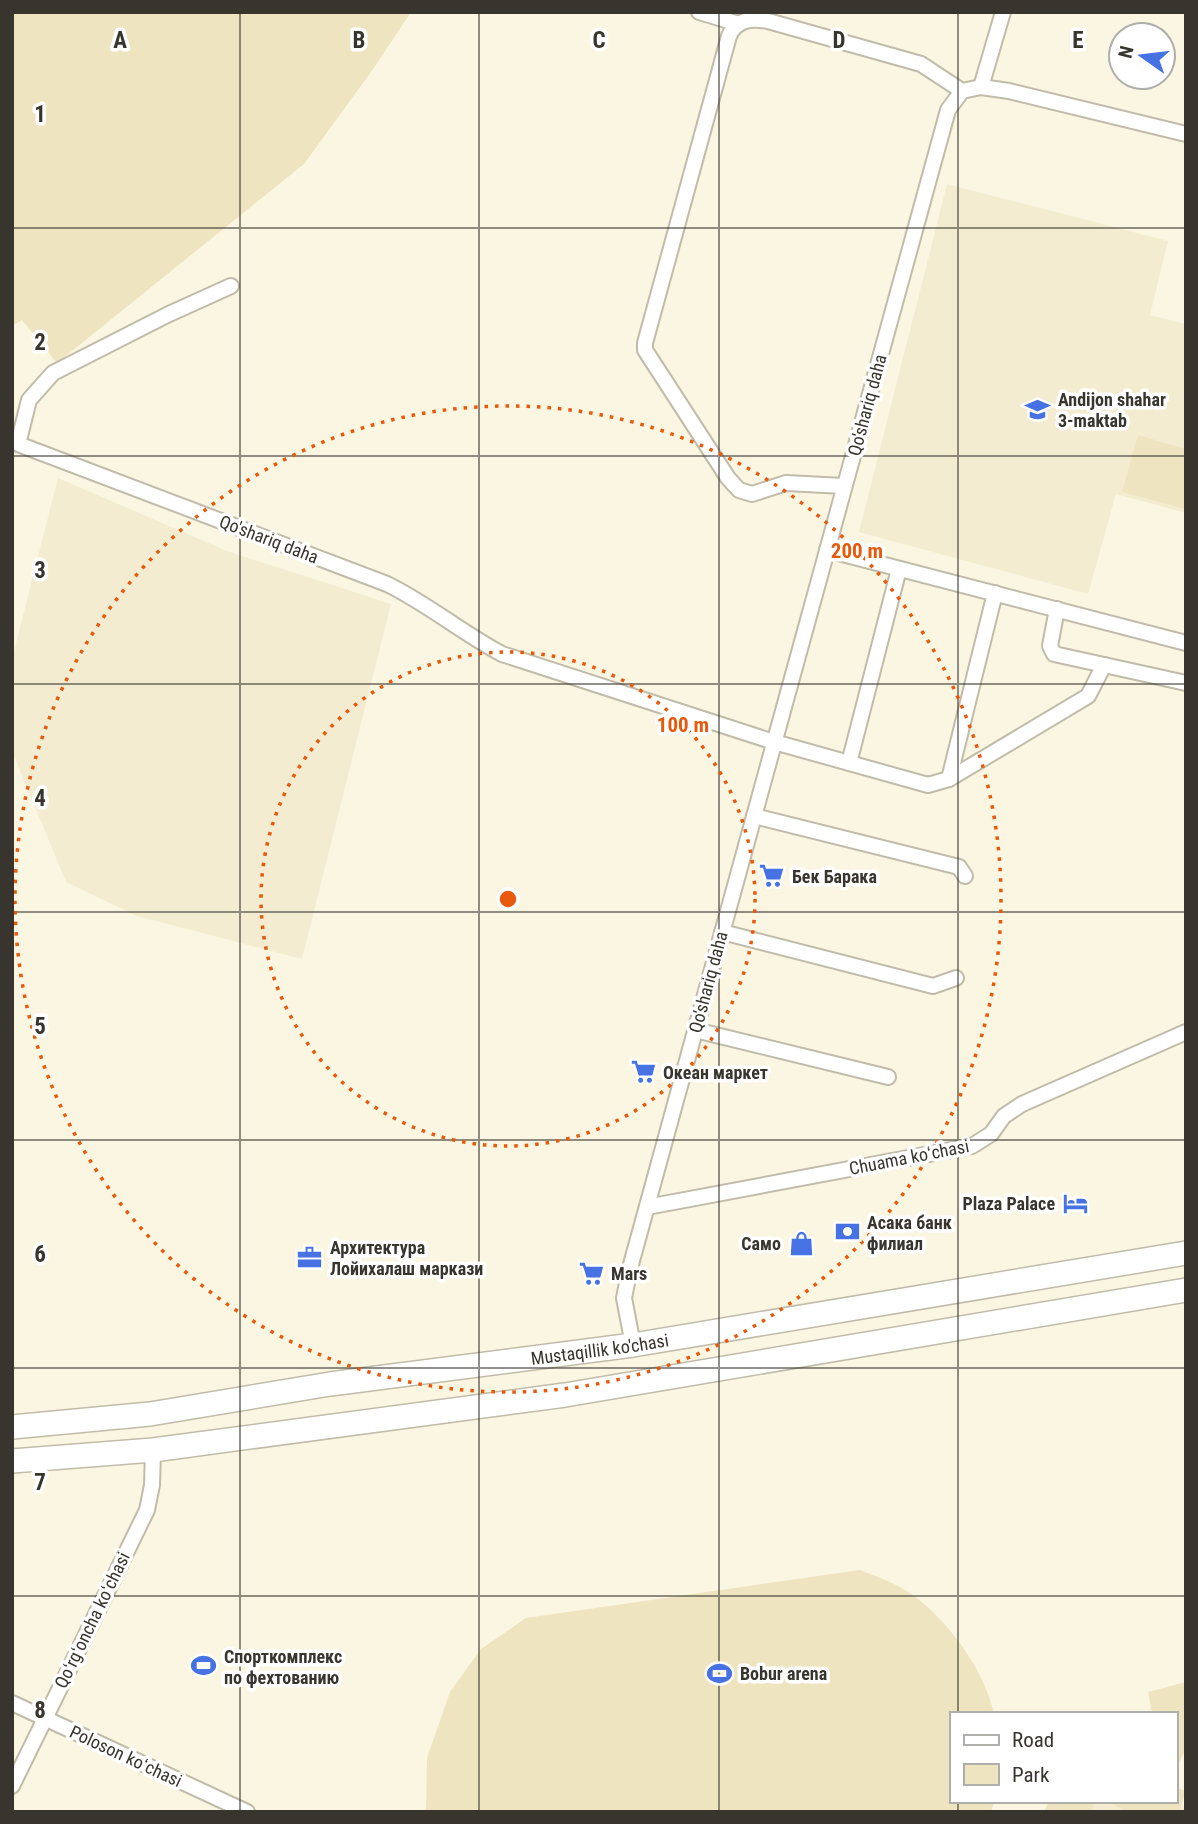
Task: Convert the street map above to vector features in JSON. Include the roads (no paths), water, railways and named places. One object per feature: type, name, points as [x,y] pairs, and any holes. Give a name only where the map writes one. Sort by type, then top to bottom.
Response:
[{"type":"main road","name":"Mustaqillik ko'chasi","points":[[12,1427],[150,1414],[330,1384],[633,1345],[1186,1253]]},
{"type":"main road","points":[[12,1461],[153,1450],[565,1395],[1186,1290]]},
{"type":"main road","points":[[330,1384],[336,1424]]},
{"type":"main road","points":[[150,1414],[153,1450]]},
{"type":"street","points":[[699,12],[738,24]]},
{"type":"street","points":[[981,88],[1003,12]]},
{"type":"street","points":[[844,486],[786,483],[752,494],[739,490],[728,478],[645,351],[648,331],[731,31],[738,24],[755,19],[768,21],[921,64],[962,91],[981,88],[1009,91],[1186,134]]},
{"type":"street","name":"Qo'shariq daha","points":[[633,1345],[624,1298],[647,1207],[948,110],[962,91]]},
{"type":"street","name":"Qo'shariq daha","points":[[231,286],[53,373],[29,400],[18,444],[387,584],[412,596],[474,640],[502,654],[774,741]]},
{"type":"street","points":[[827,550],[1186,643]]},
{"type":"street","points":[[849,762],[899,569]]},
{"type":"street","points":[[949,779],[995,593]]},
{"type":"street","points":[[1056,609],[1050,646],[1054,654],[1186,683]]},
{"type":"street","points":[[774,741],[928,785],[949,779],[1088,695],[1104,665]]},
{"type":"street","points":[[754,816],[959,867],[965,876]]},
{"type":"street","points":[[722,932],[933,986],[956,978]]},
{"type":"street","points":[[695,1030],[888,1077]]},
{"type":"street","name":"Chuama koʻchasi","points":[[647,1207],[972,1146],[991,1134],[1004,1116],[1022,1104],[1186,1032]]},
{"type":"street","name":"Qoʻrgʻoncha koʻchasi","points":[[12,1786],[147,1510],[152,1485],[153,1450]]},
{"type":"street","name":"Poloson koʻchasi","points":[[12,1703],[242,1811]]},
{"type":"place","name":"Andijon shahar 3-maktab","points":[[1038,409]]},
{"type":"place","name":"Бек Барака","points":[[772,876]]},
{"type":"place","name":"Океан маркет","points":[[643,1072]]},
{"type":"place","name":"Plaza Palace","points":[[1075,1203]]},
{"type":"place","name":"Асака банк филиал","points":[[847,1232]]},
{"type":"place","name":"Само","points":[[801,1243]]},
{"type":"place","name":"Архитектура Лойихалаш маркази","points":[[310,1257]]},
{"type":"place","name":"Mars","points":[[591,1273]]},
{"type":"place","name":"Спорткомплекс по фехтованию","points":[[204,1666]]},
{"type":"place","name":"Bobur arena","points":[[720,1673]]}]
